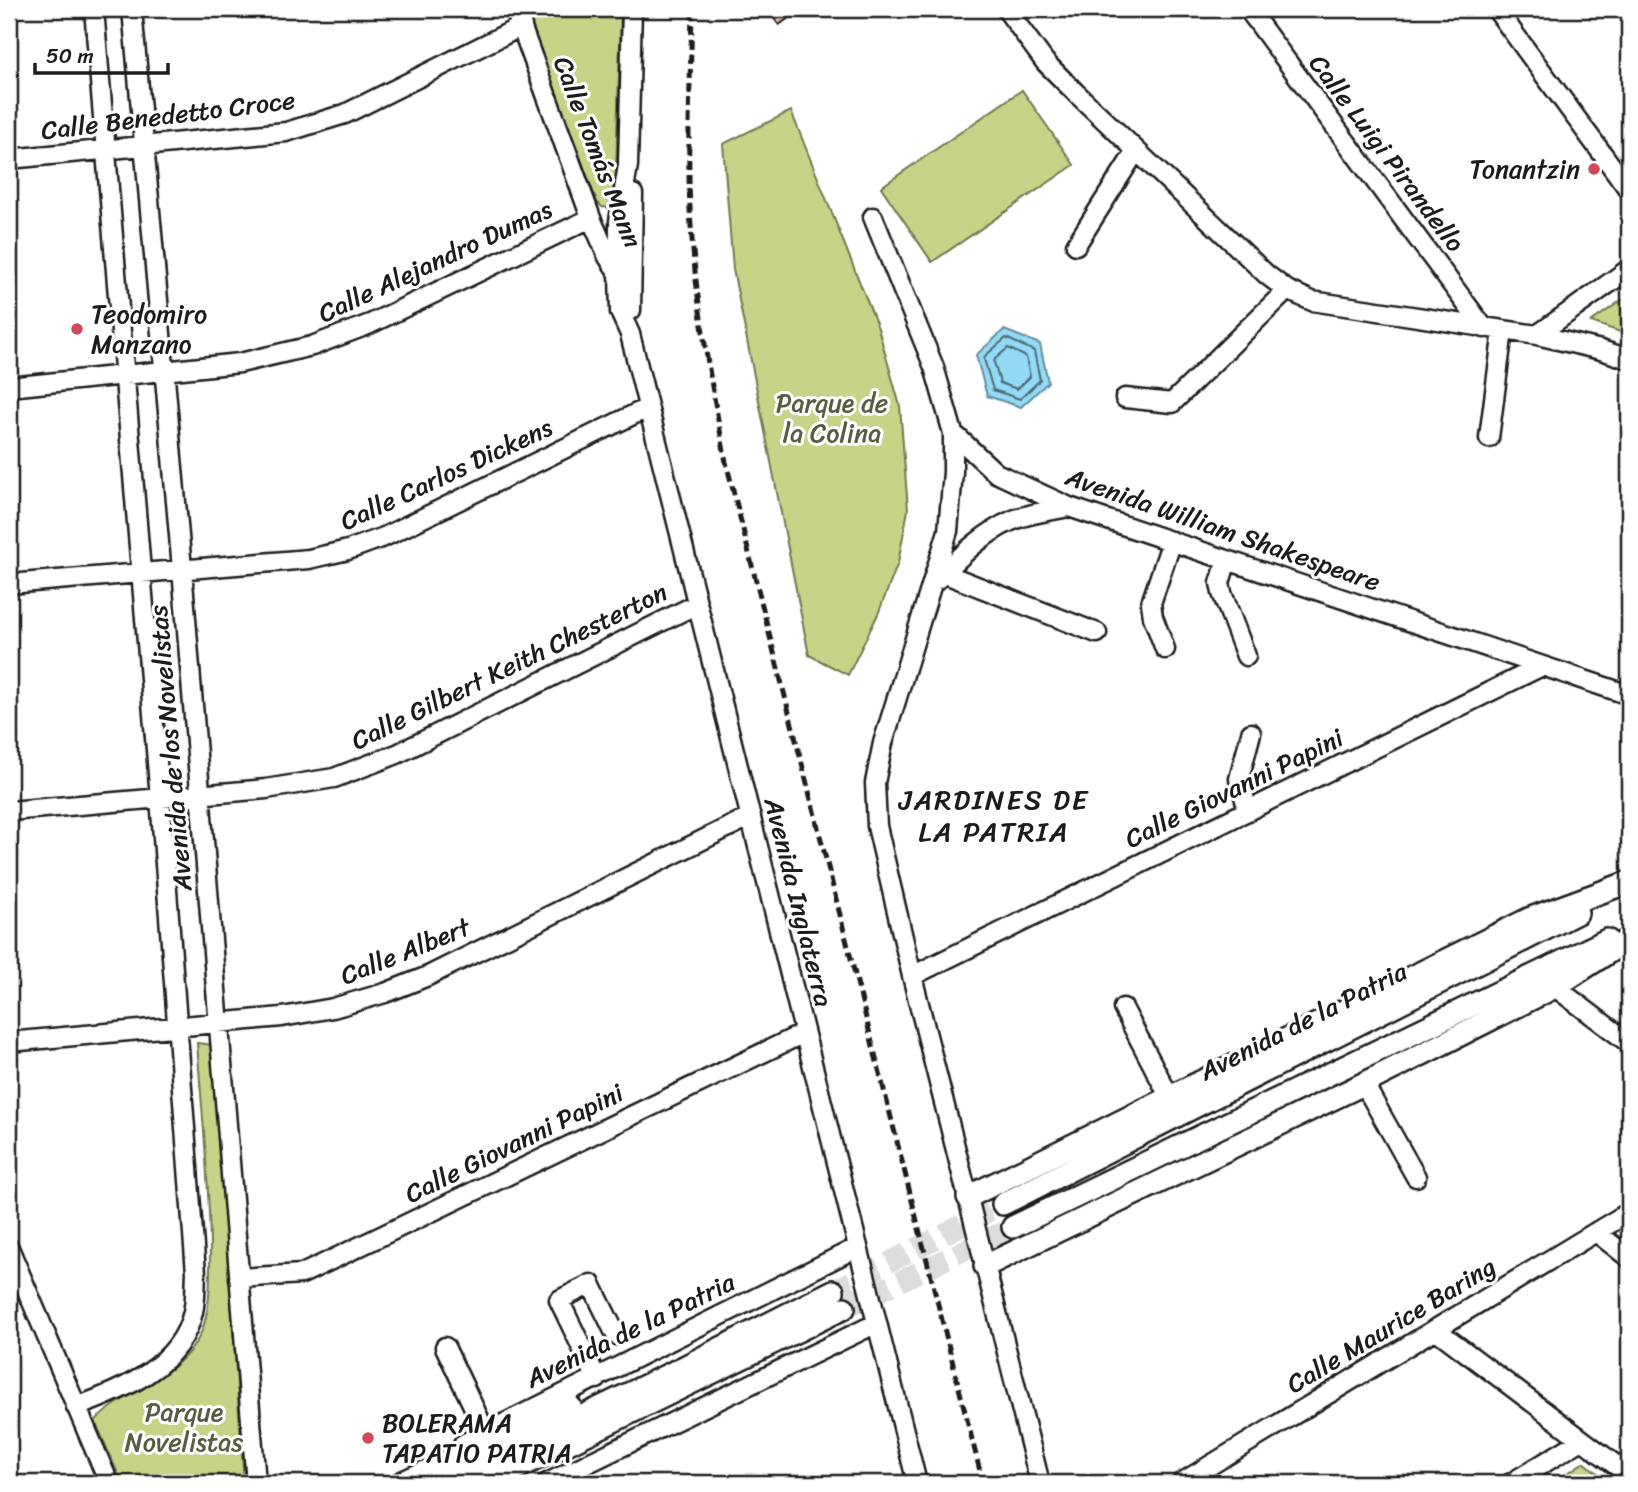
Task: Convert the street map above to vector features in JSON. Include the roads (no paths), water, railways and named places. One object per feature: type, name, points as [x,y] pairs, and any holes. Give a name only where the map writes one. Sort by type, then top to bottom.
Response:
[{"type":"main road","points":[[968,1197],[1531,918],[1629,885]]},
{"type":"main road","name":"Avenida de la Patria","points":[[1003,1204],[1629,885]]},
{"type":"main road","points":[[1013,1227],[1629,929]]},
{"type":"main road","points":[[985,1266],[1364,1084],[1555,987],[1629,939]]},
{"type":"main road","points":[[445,1483],[725,1355],[838,1299]]},
{"type":"main road","points":[[401,1483],[446,1465],[642,1373],[725,1355]]},
{"type":"main road","points":[[487,1483],[725,1355]]},
{"type":"main road","points":[[519,1483],[725,1355]]},
{"type":"street","name":"Avenida de los Novelistas","points":[[76,1407],[158,1367],[175,1350],[184,1336],[193,1312],[195,1273],[160,798],[94,9]]},
{"type":"street","name":"Avenida de los Novelistas","points":[[132,9],[256,1483]]},
{"type":"street","name":"Avenida Inglaterra","points":[[631,334],[620,312],[618,274],[619,221],[628,165],[632,9]]},
{"type":"street","points":[[1006,9],[1045,62],[1266,275],[1287,290],[1312,301],[1537,335],[1629,359]]},
{"type":"street","name":"Calle Luigi Pirandello","points":[[1248,9],[1484,328]]},
{"type":"street","points":[[1496,9],[1629,190]]},
{"type":"street","name":"Calle Benedetto Croce","points":[[9,159],[286,132],[345,114],[519,17]]},
{"type":"street","name":"Calle Tomás Mann","points":[[519,17],[591,218],[618,274]]},
{"type":"street","points":[[1076,245],[1136,151]]},
{"type":"street","name":"Avenida Inglaterra","points":[[628,165],[633,192],[631,334],[647,408],[917,1483]]},
{"type":"street","points":[[873,217],[934,367],[953,433],[948,531],[937,580],[883,743],[876,783],[877,826],[1040,1483]]},
{"type":"street","name":"Calle Alejandro Dumas","points":[[9,387],[240,363],[276,355],[370,324],[591,218]]},
{"type":"street","points":[[1537,335],[1629,268]]},
{"type":"street","points":[[1125,398],[1172,403],[1287,290]]},
{"type":"street","points":[[1489,438],[1503,330]]},
{"type":"street","name":"Calle Carlos Dickens","points":[[9,584],[309,559],[348,551],[384,537],[647,408]]},
{"type":"street","name":"Avenida William Shakespeare","points":[[953,433],[996,473],[1029,486],[1069,507],[1629,695]]},
{"type":"street","points":[[1029,486],[1040,499],[1039,506],[1030,515]]},
{"type":"street","points":[[937,580],[974,544],[993,531],[1030,515],[1069,507]]},
{"type":"street","points":[[1165,649],[1153,617],[1151,603],[1172,541]]},
{"type":"street","points":[[1227,560],[1220,583],[1246,656]]},
{"type":"street","points":[[937,580],[1097,633]]},
{"type":"street","name":"Calle Gilbert Keith Chesterton","points":[[9,811],[266,789],[334,778],[397,754],[697,604]]},
{"type":"street","name":"Calle Giovanni Papini","points":[[912,975],[1542,666]]},
{"type":"street","points":[[1248,810],[1239,779],[1251,733]]},
{"type":"street","name":"Calle Albert","points":[[9,1042],[282,1017],[333,1008],[385,993],[428,976],[751,816]]},
{"type":"street","points":[[1555,987],[1629,1043]]},
{"type":"street","points":[[1123,1008],[1169,1097]]},
{"type":"street","name":"Calle Giovanni Papini","points":[[239,1278],[302,1274],[804,1033]]},
{"type":"street","points":[[1364,1084],[1416,1177]]},
{"type":"street","name":"Calle Maurice Baring","points":[[1181,1483],[1629,1212]]},
{"type":"street","points":[[1596,1232],[1629,1258]]},
{"type":"street","name":"Avenida de la Patria","points":[[390,1483],[434,1457],[597,1379],[858,1247]]},
{"type":"street","points":[[9,1248],[109,1483]]},
{"type":"street","points":[[597,1379],[559,1300],[591,1284],[616,1335]]},
{"type":"street","points":[[547,1483],[877,1323]]},
{"type":"street","points":[[1436,1329],[1629,1475]]},
{"type":"street","points":[[445,1347],[486,1433]]},
{"type":"street","points":[[1511,1483],[1582,1440]]},
{"type":"water","points":[[1004,330],[1040,344],[1048,382],[1021,407],[987,396],[976,355]]},
{"type":"tunnel","points":[[833,1291],[1003,1204]]},
{"type":"tunnel","points":[[844,1308],[1013,1227]]},
{"type":"railway","points":[[692,9],[690,211],[696,283],[726,462],[983,1483]]},
{"type":"place","name":"Tonantzin","points":[[1594,169]]},
{"type":"place","name":"Teodomiro Manzano","points":[[77,329]]},
{"type":"place","name":"BOLERAMA TAPATIO PATRIA","points":[[368,1438]]},
{"type":"district","name":"JARDINES DE LA PATRIA","points":[[994,815]]},
{"type":"park label","name":"Parque de la Colina","points":[[832,418]]},
{"type":"park label","name":"Parque Novelistas","points":[[184,1427]]}]
